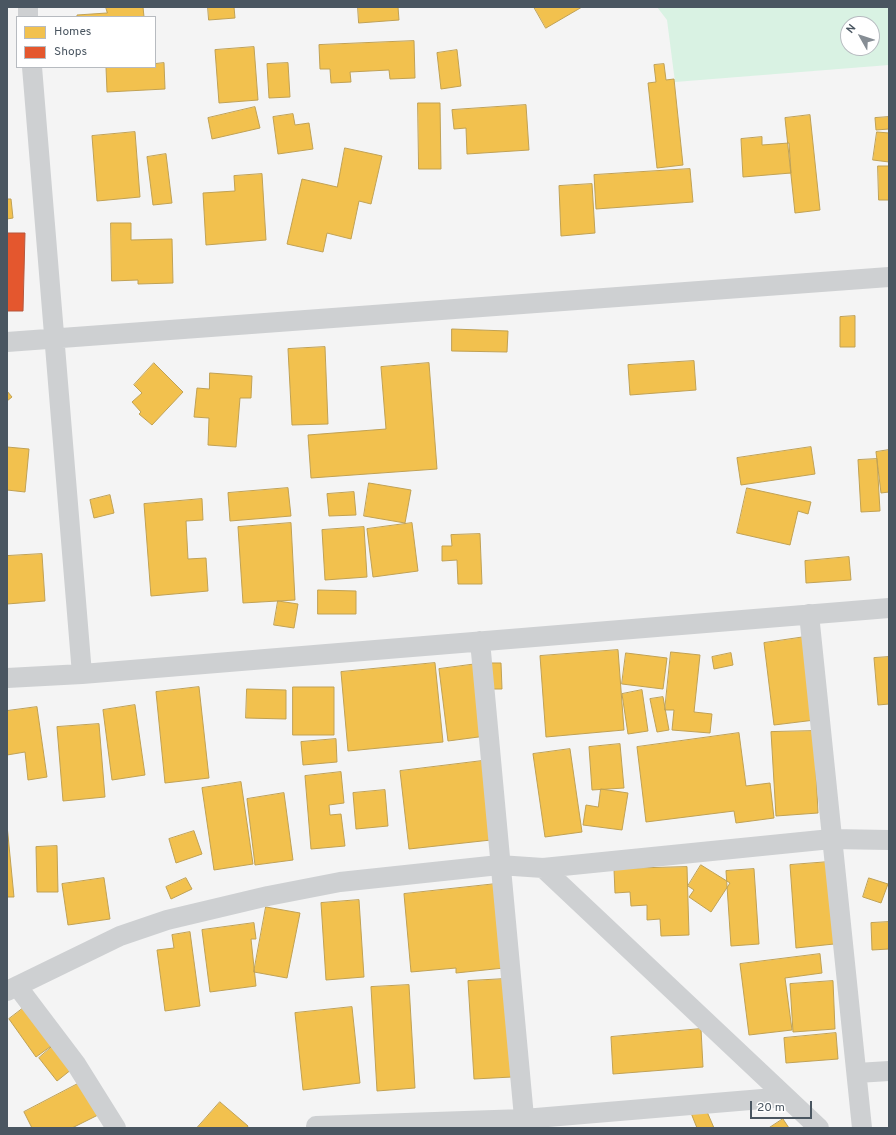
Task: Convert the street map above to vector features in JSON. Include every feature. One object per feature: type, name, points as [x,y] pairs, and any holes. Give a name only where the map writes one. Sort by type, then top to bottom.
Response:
[{"type":"street","points":[[32,68],[53,338],[82,674]]},
{"type":"street","points":[[7,342],[889,277]]},
{"type":"street","points":[[7,678],[82,674],[889,608]]},
{"type":"street","points":[[809,614],[862,1128]]},
{"type":"street","points":[[480,641],[524,1124]]},
{"type":"street","points":[[116,1128],[76,1064],[12,988],[120,936],[167,920],[268,896],[340,882],[500,865],[543,868],[831,839],[889,840]]},
{"type":"street","points":[[543,868],[819,1128]]},
{"type":"street","points":[[857,1073],[889,1071]]},
{"type":"street","points":[[316,1126],[524,1124],[786,1097]]},
{"type":"green space","points":[[657,7],[889,7],[889,65],[675,82],[667,20]]},
{"type":"building: Homes","points":[[106,7],[143,7],[144,16],[77,16],[107,13]]},
{"type":"building: Homes","points":[[208,7],[234,7],[235,18],[209,20]]},
{"type":"building: Homes","points":[[358,7],[398,7],[399,20],[359,23]]},
{"type":"building: Homes","points":[[534,7],[582,7],[546,28]]},
{"type":"building: Homes","points":[[414,41],[415,78],[390,79],[389,70],[350,72],[351,82],[331,83],[330,69],[320,69],[319,45]]},
{"type":"building: Homes","points":[[254,47],[258,100],[219,103],[215,50]]},
{"type":"building: Homes","points":[[457,50],[461,86],[441,89],[437,53]]},
{"type":"building: Homes","points":[[164,63],[165,89],[107,92],[106,68],[156,68],[156,64]]},
{"type":"building: Homes","points":[[288,63],[290,97],[269,98],[267,64]]},
{"type":"building: Homes","points":[[664,64],[666,80],[674,79],[683,165],[657,168],[648,83],[656,82],[654,65]]},
{"type":"building: Homes","points":[[418,103],[440,103],[441,169],[419,169]]},
{"type":"building: Homes","points":[[526,105],[529,150],[467,154],[466,128],[454,129],[452,110]]},
{"type":"building: Homes","points":[[255,107],[260,128],[212,139],[208,118]]},
{"type":"building: Homes","points":[[293,114],[295,125],[309,123],[313,149],[278,154],[273,117]]},
{"type":"building: Homes","points":[[810,115],[820,210],[795,213],[785,118]]},
{"type":"building: Homes","points":[[889,117],[889,129],[876,130],[875,118]]},
{"type":"building: Homes","points":[[135,132],[140,197],[97,201],[92,136]]},
{"type":"building: Homes","points":[[877,132],[889,133],[889,162],[873,160]]},
{"type":"building: Homes","points":[[762,137],[762,145],[789,143],[791,173],[743,177],[741,139]]},
{"type":"building: Homes","points":[[345,148],[382,156],[371,204],[359,201],[351,239],[327,233],[323,252],[287,244],[302,179],[337,187]]},
{"type":"building: Homes","points":[[166,154],[172,203],[153,205],[147,157]]},
{"type":"building: Homes","points":[[878,166],[889,166],[889,200],[879,200]]},
{"type":"building: Homes","points":[[690,169],[693,202],[596,209],[594,175]]},
{"type":"building: Homes","points":[[262,174],[266,240],[206,245],[203,193],[235,191],[234,176]]},
{"type":"building: Homes","points":[[592,184],[595,233],[561,236],[559,186]]},
{"type":"building: Homes","points":[[7,199],[11,199],[13,218],[7,219]]},
{"type":"building: Homes","points":[[111,223],[131,223],[131,240],[172,239],[173,283],[138,284],[138,280],[112,281]]},
{"type":"building: Homes","points":[[855,316],[855,347],[840,347],[840,317]]},
{"type":"building: Homes","points":[[452,329],[508,331],[507,352],[452,351]]},
{"type":"building: Homes","points":[[325,347],[328,424],[292,425],[288,349]]},
{"type":"building: Homes","points":[[694,361],[696,390],[630,395],[628,365]]},
{"type":"building: Homes","points":[[154,363],[183,392],[152,425],[139,414],[141,412],[132,402],[142,393],[134,385]]},
{"type":"building: Homes","points":[[429,363],[437,469],[311,478],[308,435],[386,429],[381,367]]},
{"type":"building: Homes","points":[[210,373],[252,376],[251,398],[240,398],[236,447],[208,445],[209,418],[194,417],[197,388],[209,389]]},
{"type":"building: Homes","points":[[7,391],[12,397],[7,401]]},
{"type":"building: Homes","points":[[7,447],[29,449],[25,492],[7,490]]},
{"type":"building: Homes","points":[[811,447],[815,474],[741,485],[737,458]]},
{"type":"building: Homes","points":[[889,450],[889,492],[881,493],[876,452]]},
{"type":"building: Homes","points":[[877,459],[880,511],[861,512],[858,460]]},
{"type":"building: Homes","points":[[369,483],[411,490],[405,523],[364,516]]},
{"type":"building: Homes","points":[[288,488],[291,516],[230,521],[228,493]]},
{"type":"building: Homes","points":[[747,488],[811,502],[808,514],[798,511],[790,545],[737,533]]},
{"type":"building: Homes","points":[[354,492],[356,515],[329,516],[327,494]]},
{"type":"building: Homes","points":[[110,495],[114,513],[94,518],[90,500]]},
{"type":"building: Homes","points":[[202,499],[203,520],[186,521],[188,559],[206,558],[208,591],[151,596],[144,504]]},
{"type":"building: Homes","points":[[291,523],[295,600],[243,603],[238,527]]},
{"type":"building: Homes","points":[[412,523],[418,571],[373,577],[367,529]]},
{"type":"building: Homes","points":[[364,527],[367,577],[325,580],[322,530]]},
{"type":"building: Homes","points":[[480,534],[482,584],[458,584],[457,560],[442,561],[442,546],[452,546],[451,535]]},
{"type":"building: Homes","points":[[42,554],[45,601],[7,604],[7,556]]},
{"type":"building: Homes","points":[[849,557],[851,580],[806,583],[805,561]]},
{"type":"building: Homes","points":[[318,590],[356,591],[356,614],[318,614]]},
{"type":"building: Homes","points":[[278,601],[298,604],[294,628],[274,625]]},
{"type":"building: Homes","points":[[805,637],[815,720],[774,725],[764,643]]},
{"type":"building: Homes","points":[[618,650],[624,730],[546,737],[540,656]]},
{"type":"building: Homes","points":[[671,652],[700,655],[694,712],[712,714],[710,733],[672,730],[674,710],[665,710]]},
{"type":"building: Homes","points":[[626,653],[667,658],[663,689],[622,684]]},
{"type":"building: Homes","points":[[731,653],[733,665],[714,669],[712,657]]},
{"type":"building: Homes","points":[[889,657],[889,704],[878,705],[874,658]]},
{"type":"building: Homes","points":[[435,663],[443,742],[348,751],[341,672]]},
{"type":"building: Homes","points":[[481,663],[501,663],[502,689],[481,689]]},
{"type":"building: Homes","points":[[477,664],[486,736],[448,741],[439,669]]},
{"type":"building: Homes","points":[[199,687],[209,778],[165,783],[156,692]]},
{"type":"building: Homes","points":[[293,687],[334,687],[334,735],[293,735]]},
{"type":"building: Homes","points":[[247,689],[286,690],[286,719],[246,718]]},
{"type":"building: Homes","points":[[642,690],[648,731],[628,734],[622,694]]},
{"type":"building: Homes","points":[[663,697],[669,730],[657,732],[650,699]]},
{"type":"building: Homes","points":[[135,705],[145,775],[112,780],[103,710]]},
{"type":"building: Homes","points":[[37,707],[47,777],[28,780],[25,752],[7,755],[7,711]]},
{"type":"building: Homes","points":[[99,724],[105,797],[63,801],[57,727]]},
{"type":"building: Homes","points":[[814,731],[818,813],[776,816],[771,732]]},
{"type":"building: Homes","points":[[739,733],[746,786],[770,783],[774,818],[736,823],[734,811],[646,822],[637,747]]},
{"type":"building: Homes","points":[[336,739],[337,762],[303,765],[301,742]]},
{"type":"building: Homes","points":[[620,744],[624,788],[592,790],[589,747]]},
{"type":"building: Homes","points":[[570,749],[582,832],[545,837],[533,754]]},
{"type":"building: Homes","points":[[482,761],[491,840],[409,849],[400,771]]},
{"type":"building: Homes","points":[[341,772],[344,803],[329,805],[330,815],[341,814],[345,846],[311,849],[305,776]]},
{"type":"building: Homes","points":[[241,782],[253,864],[214,870],[202,788]]},
{"type":"building: Homes","points":[[601,789],[628,793],[622,830],[583,825],[586,805],[598,807]]},
{"type":"building: Homes","points":[[385,790],[388,826],[356,829],[353,793]]},
{"type":"building: Homes","points":[[284,793],[293,860],[255,865],[247,799]]},
{"type":"building: Homes","points":[[7,825],[14,897],[7,897]]},
{"type":"building: Homes","points":[[194,831],[202,854],[176,863],[169,839]]},
{"type":"building: Homes","points":[[57,846],[58,892],[37,892],[36,847]]},
{"type":"building: Homes","points":[[829,862],[834,944],[796,948],[790,865]]},
{"type":"building: Homes","points":[[701,865],[730,883],[711,912],[689,897],[694,890],[688,886]]},
{"type":"building: Homes","points":[[687,867],[689,935],[661,936],[660,919],[647,920],[647,905],[631,906],[630,892],[615,893],[614,869]]},
{"type":"building: Homes","points":[[754,869],[759,944],[731,946],[726,871]]},
{"type":"building: Homes","points":[[104,878],[110,919],[68,925],[62,884]]},
{"type":"building: Homes","points":[[186,878],[192,889],[171,899],[166,887]]},
{"type":"building: Homes","points":[[869,878],[888,884],[881,903],[863,897]]},
{"type":"building: Homes","points":[[496,884],[504,968],[456,973],[456,968],[411,972],[404,894]]},
{"type":"building: Homes","points":[[359,900],[364,977],[326,980],[321,903]]},
{"type":"building: Homes","points":[[266,907],[300,913],[287,978],[254,972]]},
{"type":"building: Homes","points":[[889,922],[889,949],[872,950],[871,923]]},
{"type":"building: Homes","points":[[254,923],[256,939],[251,939],[256,986],[210,992],[202,930]]},
{"type":"building: Homes","points":[[190,932],[200,1006],[165,1011],[157,950],[174,948],[172,935]]},
{"type":"building: Homes","points":[[820,954],[822,973],[785,978],[792,1030],[749,1035],[740,964]]},
{"type":"building: Homes","points":[[505,979],[512,1077],[474,1079],[468,981]]},
{"type":"building: Homes","points":[[833,981],[835,1029],[793,1032],[790,984]]},
{"type":"building: Homes","points":[[409,985],[415,1088],[377,1091],[371,987]]},
{"type":"building: Homes","points":[[26,1006],[54,1044],[36,1057],[9,1019]]},
{"type":"building: Homes","points":[[352,1007],[360,1083],[303,1090],[295,1013]]},
{"type":"building: Homes","points":[[701,1029],[703,1067],[613,1074],[611,1037]]},
{"type":"building: Homes","points":[[836,1033],[838,1059],[786,1063],[784,1038]]},
{"type":"building: Homes","points":[[54,1045],[72,1069],[57,1081],[39,1058]]},
{"type":"building: Homes","points":[[93,1076],[110,1109],[72,1128],[32,1128],[24,1112]]},
{"type":"building: Homes","points":[[220,1102],[248,1126],[247,1128],[197,1128]]},
{"type":"building: Homes","points":[[705,1107],[714,1128],[697,1128],[691,1113]]},
{"type":"building: Homes","points":[[783,1119],[789,1128],[769,1128]]},
{"type":"building: Shops","points":[[7,233],[25,233],[23,311],[7,311]]}]
